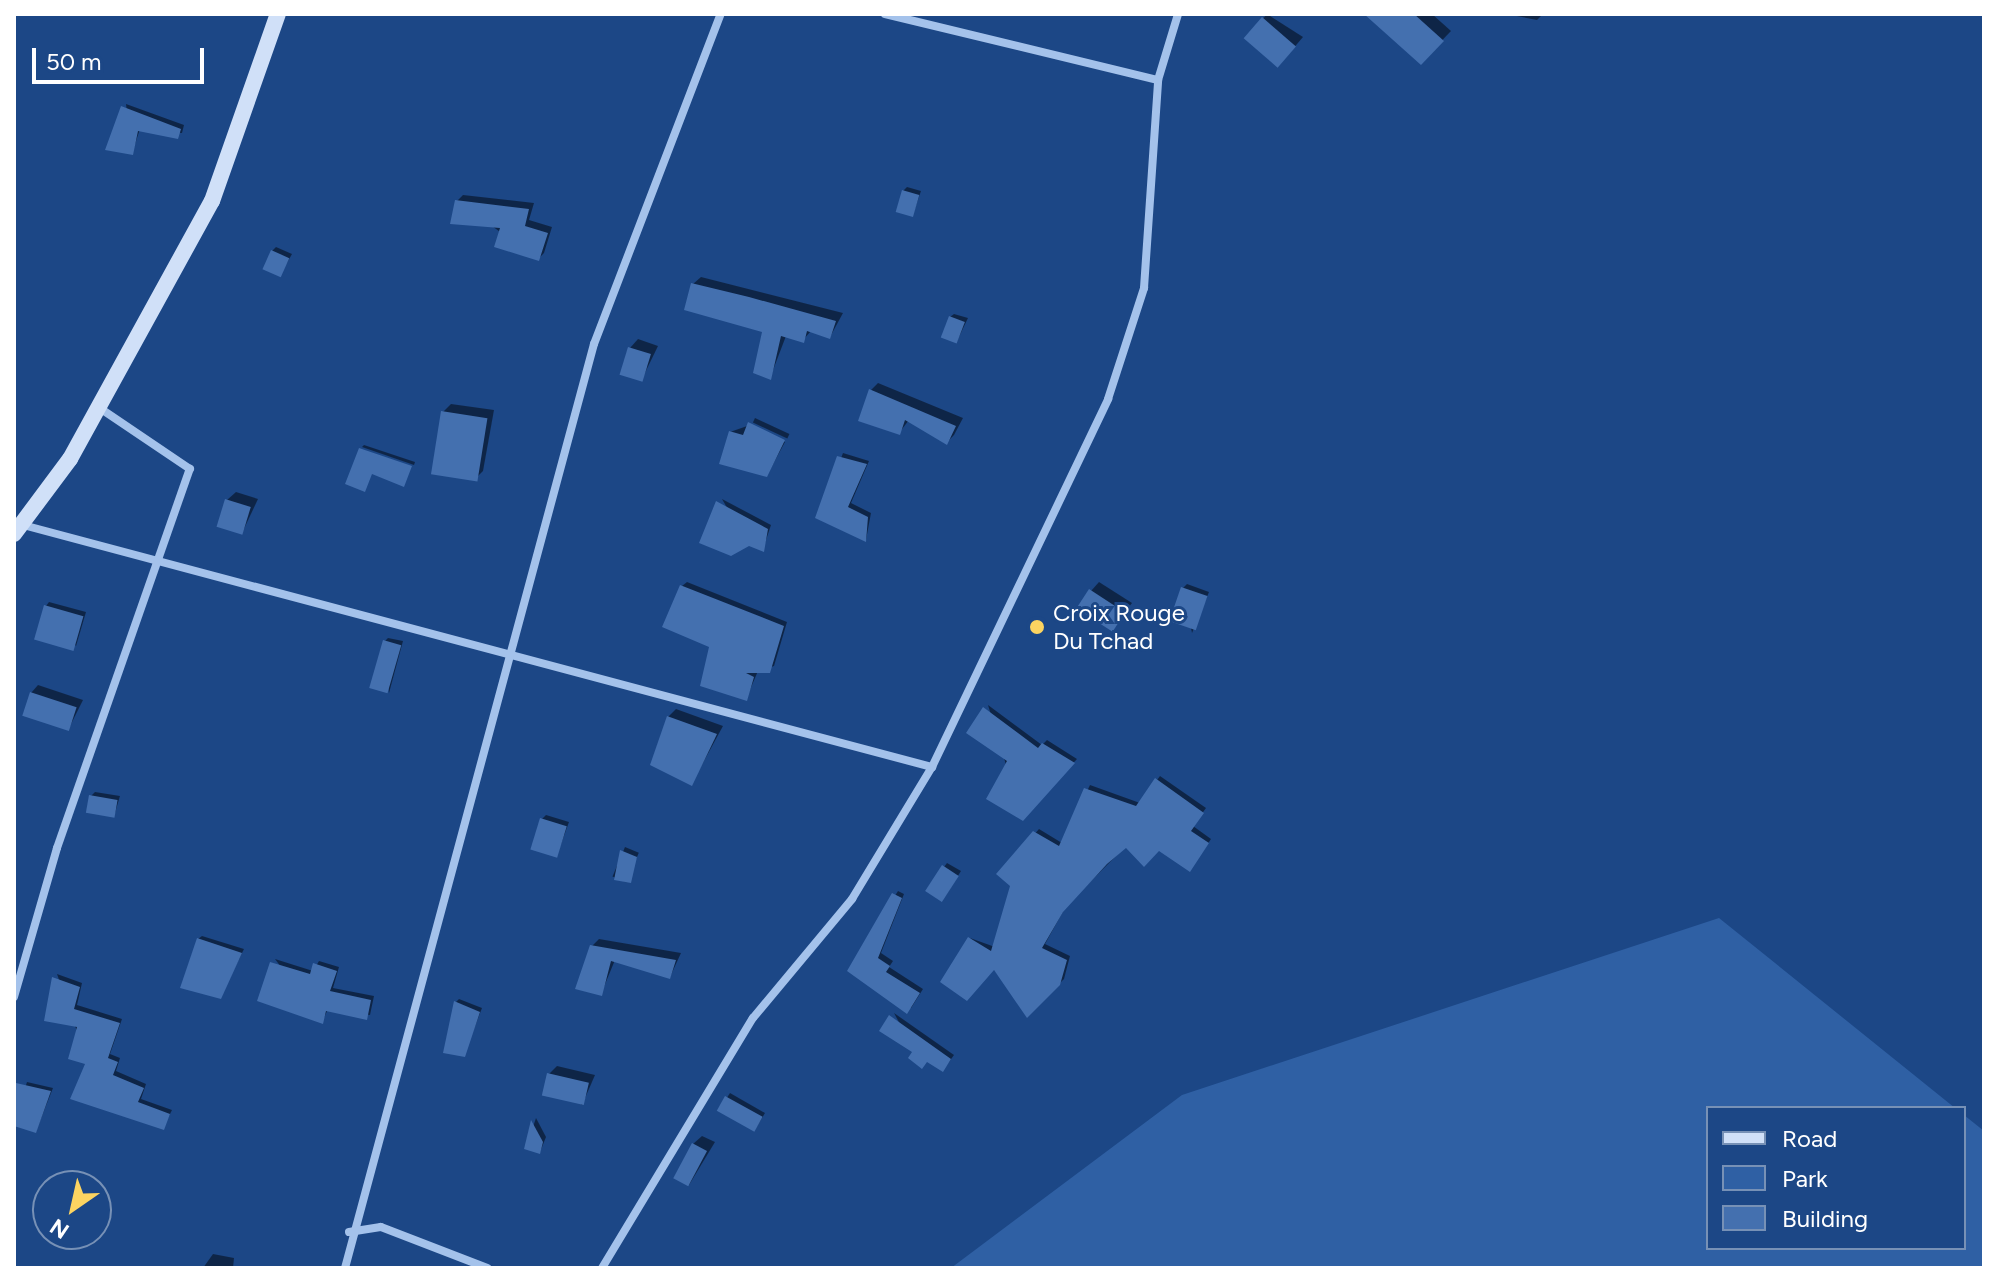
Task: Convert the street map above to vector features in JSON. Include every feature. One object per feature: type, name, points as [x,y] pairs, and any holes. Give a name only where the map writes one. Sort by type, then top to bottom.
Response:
[{"type":"main road","points":[[16,527],[98,407],[212,201],[278,14]]},
{"type":"street","points":[[345,1268],[349,1232],[594,344],[721,14]]},
{"type":"street","points":[[885,14],[1158,80]]},
{"type":"street","points":[[602,1268],[753,1018],[852,899],[932,767],[1108,399],[1144,288],[1158,80],[1178,14]]},
{"type":"street","points":[[14,997],[57,848],[161,559],[190,469],[98,407]]},
{"type":"street","points":[[16,527],[161,559],[932,767]]},
{"type":"street","points":[[349,1232],[381,1227],[487,1268]]},
{"type":"green space","points":[[1719,918],[1953,1106],[1706,1106],[1706,1250],[1966,1250],[1966,1117],[1984,1131],[1984,1268],[951,1268],[1182,1095]]},
{"type":"building","points":[[1364,14],[1414,14],[1444,41],[1421,65]]},
{"type":"building","points":[[1262,17],[1296,47],[1278,68],[1244,38]]},
{"type":"building","points":[[121,106],[181,129],[178,139],[138,131],[133,155],[105,150]]},
{"type":"building","points":[[902,190],[919,195],[913,217],[896,212]]},
{"type":"building","points":[[455,200],[529,209],[525,226],[548,233],[539,261],[494,247],[500,228],[450,224]]},
{"type":"building","points":[[271,250],[289,258],[281,277],[262,269]]},
{"type":"building","points":[[691,283],[836,321],[830,339],[807,331],[804,343],[781,336],[771,380],[753,373],[762,332],[684,310]]},
{"type":"building","points":[[949,316],[965,322],[957,344],[941,337]]},
{"type":"building","points":[[628,347],[651,354],[642,382],[620,375]]},
{"type":"building","points":[[869,389],[956,426],[947,445],[905,420],[900,435],[858,421]]},
{"type":"building","points":[[441,411],[487,418],[477,482],[431,474]]},
{"type":"building","points":[[748,422],[785,440],[767,477],[719,464],[729,431],[743,435]]},
{"type":"building","points":[[359,448],[412,466],[404,487],[372,474],[365,492],[345,484]]},
{"type":"building","points":[[837,456],[867,464],[848,507],[868,517],[866,542],[815,518]]},
{"type":"building","points":[[225,499],[251,507],[242,535],[217,527]]},
{"type":"building","points":[[716,501],[768,529],[764,552],[749,546],[731,556],[699,543]]},
{"type":"building","points":[[680,585],[784,626],[770,673],[746,673],[754,677],[747,701],[700,686],[709,647],[662,627]]},
{"type":"building","points":[[1181,587],[1207,596],[1196,630],[1169,621]]},
{"type":"building","points":[[1089,589],[1125,612],[1113,632],[1076,608]]},
{"type":"building","points":[[44,605],[83,616],[73,651],[34,640]]},
{"type":"building","points":[[383,640],[401,645],[387,693],[369,688]]},
{"type":"building","points":[[30,692],[77,707],[69,731],[22,716]]},
{"type":"building","points":[[983,707],[1038,748],[1042,743],[1075,763],[1023,821],[986,799],[1007,761],[966,733]]},
{"type":"building","points":[[667,716],[717,734],[692,786],[650,765]]},
{"type":"building","points":[[1155,778],[1204,813],[1191,831],[1209,843],[1190,872],[1159,851],[1144,867],[1126,848],[1107,864],[1063,912],[1042,948],[1067,960],[1060,985],[1027,1018],[994,970],[967,1001],[940,982],[968,937],[991,951],[1010,886],[996,874],[1033,831],[1059,846],[1084,788],[1136,806]]},
{"type":"building","points":[[89,795],[118,800],[114,818],[86,813]]},
{"type":"building","points":[[540,818],[567,826],[557,858],[530,850]]},
{"type":"building","points":[[620,850],[637,857],[631,883],[614,880]]},
{"type":"building","points":[[942,865],[959,876],[942,902],[925,891]]},
{"type":"building","points":[[892,893],[902,898],[878,958],[890,966],[886,972],[920,993],[907,1014],[847,971]]},
{"type":"building","points":[[197,938],[242,953],[221,999],[180,988]]},
{"type":"building","points":[[590,945],[676,960],[670,979],[611,961],[602,996],[575,989]]},
{"type":"building","points":[[270,962],[310,974],[313,963],[337,971],[330,991],[371,1000],[367,1020],[326,1011],[323,1024],[257,1001]]},
{"type":"building","points":[[52,977],[80,987],[74,1009],[120,1023],[108,1058],[118,1062],[113,1075],[144,1088],[138,1102],[170,1114],[164,1130],[70,1099],[85,1064],[68,1059],[77,1027],[44,1021]]},
{"type":"building","points":[[454,1001],[480,1012],[465,1057],[443,1053]]},
{"type":"building","points":[[889,1015],[951,1059],[943,1072],[927,1062],[922,1069],[908,1058],[912,1052],[879,1031]]},
{"type":"building","points":[[547,1073],[589,1083],[584,1105],[542,1095]]},
{"type":"building","points":[[16,1083],[51,1091],[36,1133],[14,1126]]},
{"type":"building","points":[[725,1096],[763,1117],[754,1132],[717,1111]]},
{"type":"building","points":[[531,1120],[543,1142],[540,1154],[524,1149]]},
{"type":"building","points":[[692,1143],[707,1151],[688,1186],[673,1178]]},
{"type":"place","name":"Croix Rouge Du Tchad","points":[[1037,627]]}]
